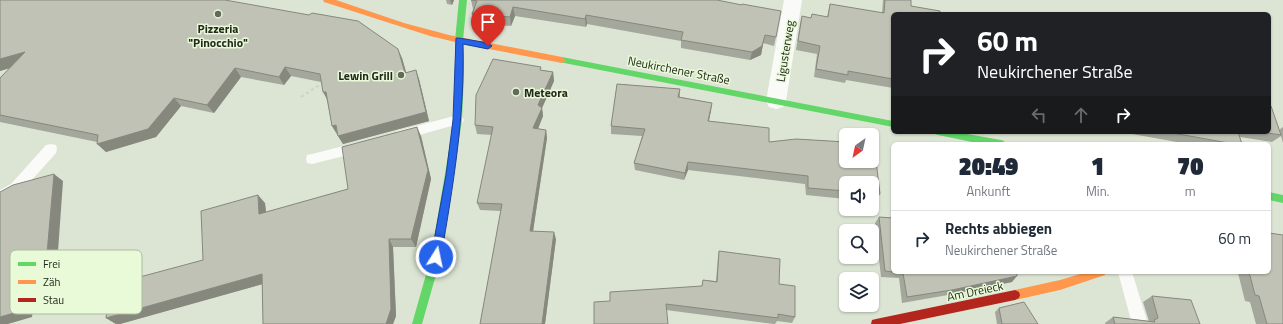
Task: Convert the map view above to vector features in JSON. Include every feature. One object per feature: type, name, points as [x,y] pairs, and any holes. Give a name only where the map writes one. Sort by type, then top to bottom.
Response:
[{"type":"street","name":"Neukirchener Straße","points":[[327,0],[359,9],[411,28],[459,40],[891,124]]},
{"type":"street","points":[[417,324],[436,257],[458,120],[460,74],[459,40],[463,0]]},
{"type":"street","name":"Ligusterweg","points":[[776,101],[793,0]]},
{"type":"street","points":[[948,134],[990,142]]},
{"type":"street","points":[[1271,196],[1283,199]]},
{"type":"street","name":"Am Dreieck","points":[[876,324],[1060,285],[1095,274]]},
{"type":"lane","points":[[388,139],[458,120]]},
{"type":"lane","points":[[312,159],[373,143]]},
{"type":"lane","points":[[0,197],[16,188],[51,149]]},
{"type":"lane","points":[[1126,274],[1140,324]]},
{"type":"path","points":[[301,97],[321,84]]},
{"type":"building","points":[[0,0],[225,0],[309,15],[312,13],[358,21],[398,49],[405,73],[416,70],[426,112],[338,136],[336,125],[332,126],[326,92],[323,92],[320,74],[285,67],[279,77],[235,68],[207,105],[174,98],[148,129],[97,144],[98,135],[0,115],[0,78],[25,52],[0,59]]},
{"type":"building","points":[[471,0],[717,0],[781,11],[776,37],[765,35],[762,46],[752,52],[681,40],[683,32],[586,15],[585,19],[513,7],[510,17],[472,14],[477,1]]},
{"type":"building","points":[[885,0],[911,0],[911,6],[940,11],[891,12],[891,79],[848,71],[848,75],[816,69],[820,46],[798,41],[802,16],[811,18],[812,14],[828,17],[830,4],[884,13]]},
{"type":"building","points":[[493,59],[541,67],[540,70],[553,72],[538,105],[542,108],[533,128],[546,130],[530,231],[554,232],[542,324],[480,324],[502,204],[477,203],[493,127],[475,125],[476,95]]},
{"type":"building","points":[[617,84],[680,89],[678,97],[712,103],[708,121],[769,128],[769,142],[796,139],[839,142],[839,168],[877,168],[878,176],[839,176],[839,190],[808,188],[808,176],[688,162],[685,173],[634,163],[645,129],[611,126]]},
{"type":"building","points":[[1271,106],[1281,135],[1271,134]]},
{"type":"building","points":[[417,127],[428,170],[411,239],[389,239],[391,309],[386,324],[263,324],[262,274],[142,308],[142,276],[203,260],[201,211],[258,195],[259,214],[348,189],[342,147]]},
{"type":"building","points":[[1178,134],[1239,134],[1241,142],[1223,142]]},
{"type":"building","points":[[54,174],[47,250],[10,250],[10,314],[0,317],[0,192],[13,185]]},
{"type":"building","points":[[879,217],[891,218],[891,272],[885,271]]},
{"type":"building","points":[[1271,233],[1283,235],[1283,324],[1267,324],[1259,296],[1255,295],[1250,274],[1271,274]]},
{"type":"building","points":[[719,251],[780,259],[779,284],[795,286],[795,317],[778,314],[778,318],[666,304],[668,324],[594,324],[594,302],[610,301],[610,292],[702,286],[703,280],[717,282]]},
{"type":"building","points":[[903,274],[1017,274],[1017,276],[952,290],[907,297]]},
{"type":"building","points":[[1152,296],[1191,300],[1200,324],[1115,324],[1113,317],[1155,322],[1154,320],[1158,318]]},
{"type":"building","points":[[1024,302],[1038,324],[1002,324],[999,308]]},
{"type":"building","points":[[106,314],[120,314],[106,318]]},
{"type":"traffic: fast","points":[[417,324],[436,257],[458,120],[460,74],[459,40],[463,0]]},
{"type":"traffic: fast","points":[[562,60],[891,124]]},
{"type":"traffic: fast","points":[[948,134],[990,142]]},
{"type":"traffic: fast","points":[[1271,196],[1283,199]]},
{"type":"traffic: slow","points":[[327,0],[401,25],[430,33],[468,42],[562,60]]},
{"type":"traffic: slow","points":[[1015,295],[1060,285],[1095,274]]},
{"type":"traffic: jam","points":[[876,324],[1015,295]]},
{"type":"place","name":"Pizzeria \"Pinocchio\"","points":[[218,14]]},
{"type":"place","name":"Lewin Grill","points":[[401,75]]},
{"type":"place","name":"Meteora","points":[[516,92]]},
{"type":"route","points":[[436,257],[458,120],[460,74],[459,40],[488,46]]}]
